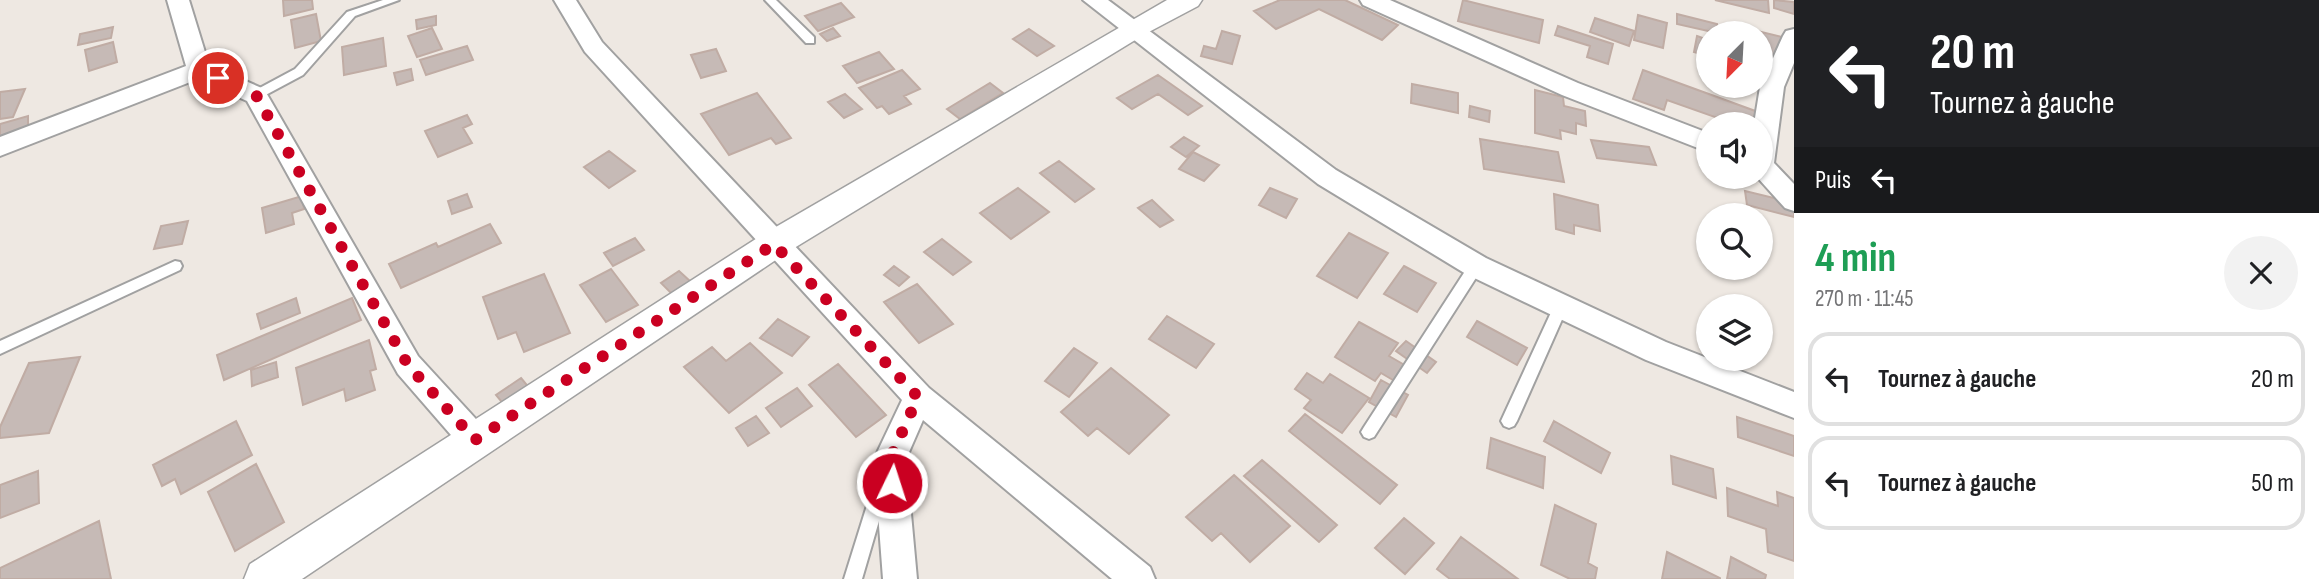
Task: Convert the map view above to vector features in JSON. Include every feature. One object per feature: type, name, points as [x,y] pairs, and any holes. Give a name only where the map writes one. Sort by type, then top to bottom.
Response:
[{"type":"street","points":[[178,0],[199,70]]},
{"type":"street","points":[[565,0],[593,47],[918,397],[1138,579]]},
{"type":"street","points":[[1094,0],[1135,28],[1328,177],[1476,266],[1656,351],[1794,405]]},
{"type":"street","points":[[265,579],[774,244],[1135,28],[1188,0]]},
{"type":"street","points":[[1371,0],[1570,89],[1696,138]]},
{"type":"street","points":[[1768,112],[1772,87],[1794,36]]},
{"type":"street","points":[[0,147],[199,70],[256,95],[408,365],[475,440]]},
{"type":"street","points":[[1773,177],[1794,201]]},
{"type":"street","points":[[900,579],[890,459],[918,397]]},
{"type":"lane","points":[[256,95],[299,72],[351,14],[394,0]]},
{"type":"lane","points":[[770,0],[810,40]]},
{"type":"lane","points":[[0,348],[175,266]]},
{"type":"lane","points":[[1369,432],[1476,266]]},
{"type":"lane","points":[[1509,421],[1561,306]]},
{"type":"lane","points":[[853,579],[890,459]]},
{"type":"building","points":[[283,0],[312,0],[313,9],[284,16]]},
{"type":"building","points":[[1280,0],[1345,0],[1398,25],[1382,40],[1319,9],[1276,29],[1254,11]]},
{"type":"building","points":[[1463,0],[1543,20],[1539,43],[1458,21]]},
{"type":"building","points":[[1715,0],[1768,0],[1769,13]]},
{"type":"building","points":[[1774,0],[1794,2],[1794,14],[1774,8]]},
{"type":"building","points":[[841,3],[854,17],[818,31],[805,16]]},
{"type":"building","points":[[316,14],[321,41],[295,48],[291,20]]},
{"type":"building","points":[[1677,14],[1705,21],[1696,21],[1696,28],[1677,24]]},
{"type":"building","points":[[1638,15],[1667,23],[1663,48],[1634,40]]},
{"type":"building","points":[[436,16],[436,25],[417,29],[416,20]]},
{"type":"building","points":[[1595,18],[1634,31],[1629,46],[1590,32]]},
{"type":"building","points":[[1558,26],[1613,44],[1608,64],[1587,57],[1590,46],[1555,35]]},
{"type":"building","points":[[113,27],[111,38],[78,45],[80,34]]},
{"type":"building","points":[[432,28],[442,49],[417,57],[408,36]]},
{"type":"building","points":[[833,28],[840,36],[827,41],[820,34]]},
{"type":"building","points":[[1029,29],[1054,46],[1037,56],[1013,39]]},
{"type":"building","points":[[1222,31],[1240,36],[1232,64],[1201,56],[1204,46],[1216,49]]},
{"type":"building","points":[[1773,35],[1794,40],[1794,60],[1780,65],[1773,63]]},
{"type":"building","points":[[383,38],[386,66],[344,75],[342,47]]},
{"type":"building","points":[[113,42],[117,62],[89,71],[85,50]]},
{"type":"building","points":[[467,46],[473,60],[426,75],[420,60]]},
{"type":"building","points":[[716,49],[726,71],[701,78],[691,55]]},
{"type":"building","points":[[879,52],[894,69],[857,83],[843,66]]},
{"type":"building","points":[[411,69],[413,80],[397,85],[394,73]]},
{"type":"building","points":[[902,70],[920,89],[904,96],[911,104],[889,114],[882,106],[877,108],[859,88]]},
{"type":"building","points":[[1643,70],[1696,89],[1696,98],[1720,98],[1758,112],[1701,112],[1667,100],[1664,110],[1633,99]]},
{"type":"building","points":[[1158,75],[1202,106],[1188,115],[1158,94],[1132,109],[1117,98]]},
{"type":"building","points":[[990,83],[1003,93],[960,119],[947,109]]},
{"type":"building","points":[[1412,84],[1458,93],[1458,113],[1411,103]]},
{"type":"building","points":[[25,89],[13,117],[0,119],[0,92]]},
{"type":"building","points":[[1535,90],[1563,97],[1564,106],[1585,111],[1586,126],[1576,123],[1576,134],[1560,130],[1561,139],[1535,133]]},
{"type":"building","points":[[757,93],[791,138],[776,144],[771,138],[729,155],[701,114]]},
{"type":"building","points":[[845,94],[862,109],[844,118],[828,102]]},
{"type":"building","points":[[1470,106],[1490,111],[1489,122],[1469,117]]},
{"type":"building","points":[[467,115],[472,124],[463,128],[472,143],[438,157],[425,131]]},
{"type":"building","points":[[28,116],[28,134],[0,142],[0,124]]},
{"type":"building","points":[[1184,137],[1199,146],[1186,157],[1171,147]]},
{"type":"building","points":[[1480,139],[1558,152],[1564,182],[1484,169]]},
{"type":"building","points":[[1591,140],[1649,147],[1656,165],[1597,158]]},
{"type":"building","points":[[609,151],[635,171],[609,188],[584,167]]},
{"type":"building","points":[[1193,152],[1219,165],[1204,181],[1179,169]]},
{"type":"building","points":[[1059,161],[1094,189],[1075,202],[1040,173]]},
{"type":"building","points":[[1018,188],[1049,212],[1011,239],[980,213]]},
{"type":"building","points":[[1270,188],[1297,199],[1286,218],[1259,205]]},
{"type":"building","points":[[1745,191],[1794,203],[1794,217],[1773,212],[1773,203],[1747,203]]},
{"type":"building","points":[[467,194],[472,207],[452,214],[448,201]]},
{"type":"building","points":[[1554,194],[1598,205],[1600,231],[1574,225],[1574,234],[1556,229]]},
{"type":"building","points":[[302,196],[304,209],[292,213],[294,224],[266,233],[262,208]]},
{"type":"building","points":[[1152,200],[1173,220],[1160,227],[1138,208]]},
{"type":"building","points":[[188,221],[182,244],[154,249],[161,226]]},
{"type":"building","points":[[490,224],[501,243],[401,288],[389,264],[436,243],[438,247]]},
{"type":"building","points":[[1349,233],[1388,253],[1357,298],[1317,276]]},
{"type":"building","points":[[635,238],[644,250],[613,266],[604,253]]},
{"type":"building","points":[[942,239],[971,262],[953,275],[924,252]]},
{"type":"building","points":[[894,266],[909,277],[899,286],[884,275]]},
{"type":"building","points":[[1404,266],[1436,283],[1417,312],[1384,294]]},
{"type":"building","points":[[611,269],[638,305],[606,322],[580,285]]},
{"type":"building","points":[[679,271],[692,283],[674,296],[661,283]]},
{"type":"building","points":[[544,274],[570,333],[524,352],[516,332],[498,339],[483,297]]},
{"type":"building","points":[[917,284],[953,324],[919,343],[884,302]]},
{"type":"building","points":[[296,298],[300,313],[261,329],[257,314]]},
{"type":"building","points":[[352,298],[361,320],[224,380],[217,355]]},
{"type":"building","points":[[1167,316],[1214,344],[1196,368],[1149,339]]},
{"type":"building","points":[[778,319],[809,337],[792,356],[760,338]]},
{"type":"building","points":[[1477,321],[1527,348],[1517,365],[1467,337]]},
{"type":"building","points":[[1359,322],[1398,343],[1389,356],[1408,367],[1398,383],[1381,373],[1375,381],[1335,357]]},
{"type":"building","points":[[369,340],[376,369],[370,371],[375,390],[346,401],[344,389],[303,405],[296,368]]},
{"type":"building","points":[[1406,341],[1436,362],[1427,373],[1396,351]]},
{"type":"building","points":[[750,343],[782,373],[729,413],[684,367],[712,347],[726,361]]},
{"type":"building","points":[[1074,348],[1097,363],[1069,397],[1045,381]]},
{"type":"building","points":[[80,357],[49,433],[0,438],[0,427],[29,363]]},
{"type":"building","points":[[276,362],[278,377],[252,386],[251,370]]},
{"type":"building","points":[[838,364],[886,415],[856,437],[809,385]]},
{"type":"building","points":[[1111,368],[1169,415],[1129,454],[1097,428],[1088,436],[1061,412]]},
{"type":"building","points":[[1307,373],[1323,383],[1330,374],[1369,398],[1342,433],[1304,408],[1311,400],[1295,389]]},
{"type":"building","points":[[521,378],[535,395],[510,412],[496,395]]},
{"type":"building","points":[[1381,380],[1408,395],[1396,417],[1369,402]]},
{"type":"building","points":[[797,388],[812,406],[781,427],[766,408]]},
{"type":"building","points":[[1305,414],[1397,485],[1380,504],[1289,431]]},
{"type":"building","points":[[756,416],[769,433],[748,446],[736,428]]},
{"type":"building","points":[[1737,417],[1794,436],[1794,456],[1738,437]]},
{"type":"building","points":[[236,421],[252,455],[181,494],[175,479],[162,486],[153,465]]},
{"type":"building","points":[[1554,421],[1610,453],[1601,473],[1544,441]]},
{"type":"building","points":[[1491,438],[1545,457],[1543,488],[1487,468]]},
{"type":"building","points":[[1671,456],[1713,469],[1716,498],[1673,484]]},
{"type":"building","points":[[1262,460],[1337,525],[1319,542],[1244,476]]},
{"type":"building","points":[[256,464],[284,522],[235,551],[208,492]]},
{"type":"building","points":[[38,471],[39,503],[0,518],[0,485]]},
{"type":"building","points":[[1234,475],[1290,526],[1250,562],[1221,533],[1212,541],[1186,517]]},
{"type":"building","points":[[1727,488],[1778,506],[1777,492],[1794,498],[1794,561],[1768,552],[1766,529],[1728,516]]},
{"type":"building","points":[[1555,505],[1596,524],[1588,563],[1597,568],[1595,579],[1570,579],[1541,565]]},
{"type":"building","points":[[1404,518],[1434,543],[1405,574],[1375,548]]},
{"type":"building","points":[[99,521],[111,579],[0,579],[0,568]]},
{"type":"building","points":[[1461,537],[1518,579],[1450,579],[1437,569]]},
{"type":"building","points":[[1667,552],[1720,578],[1720,579],[1662,579]]},
{"type":"building","points":[[1731,557],[1766,575],[1765,579],[1727,579]]},
{"type":"route","points":[[218,78],[256,95],[408,365],[475,440],[774,244],[918,397],[890,459],[892,483]]}]
